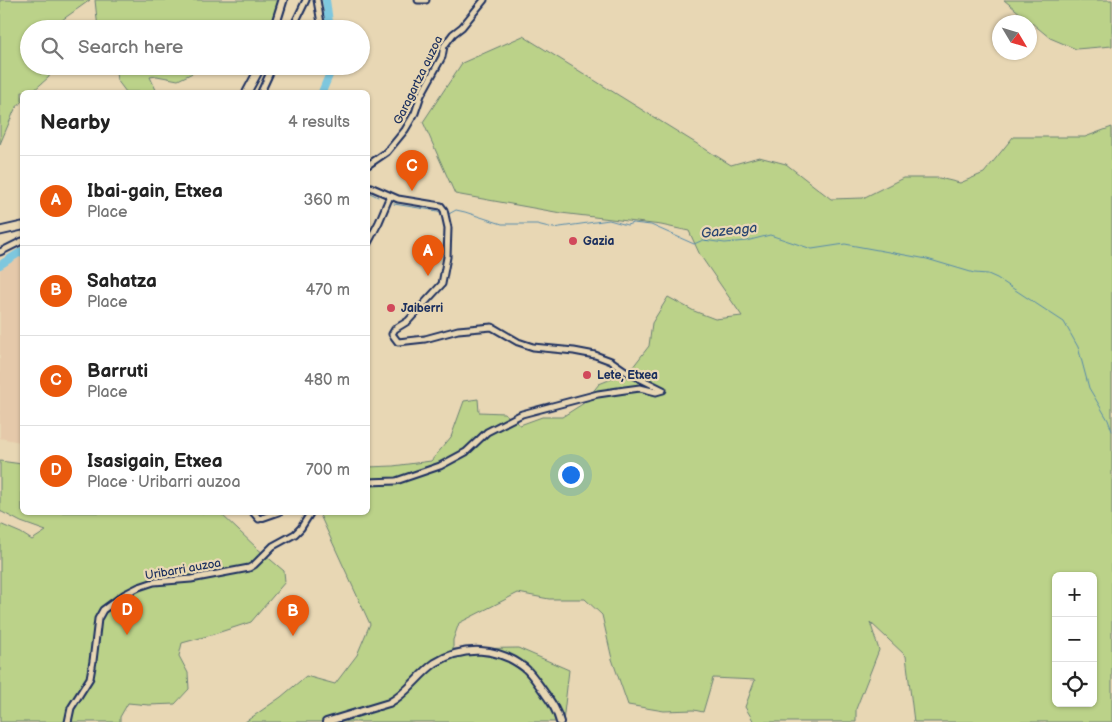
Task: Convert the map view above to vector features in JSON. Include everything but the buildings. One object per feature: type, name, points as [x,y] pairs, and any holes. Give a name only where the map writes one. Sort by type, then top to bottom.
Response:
[{"type":"main road","points":[[276,20],[282,0]]},
{"type":"main road","points":[[248,90],[257,75]]},
{"type":"main road","points":[[0,231],[20,226]]},
{"type":"street","points":[[296,20],[306,0]]},
{"type":"street","points":[[317,0],[320,20]]},
{"type":"street","points":[[418,0],[426,0]]},
{"type":"street","name":"Garagartza auzoa","points":[[370,164],[387,152],[405,130],[442,57],[444,46],[484,0]]},
{"type":"street","points":[[262,90],[269,75]]},
{"type":"street","points":[[370,187],[406,201],[441,206],[444,210],[448,228],[447,257],[442,284],[408,322],[395,330],[392,334],[398,342],[414,341],[458,330],[492,327],[518,342],[533,347],[574,351],[603,358],[663,390],[656,392],[640,388],[598,394],[522,414],[487,432],[466,452],[447,462],[400,479],[370,482]]},
{"type":"street","points":[[370,240],[390,196]]},
{"type":"street","points":[[0,252],[20,242]]},
{"type":"street","points":[[370,478],[376,481]]},
{"type":"street","points":[[256,515],[259,519],[270,515]]},
{"type":"street","name":"Uribarri auzoa","points":[[68,722],[71,708],[90,678],[94,661],[98,619],[103,610],[125,594],[154,582],[191,579],[249,568],[273,546],[295,534],[309,515]]},
{"type":"street","points":[[326,722],[389,703],[399,698],[435,664],[455,653],[470,650],[492,652],[525,668],[552,704],[560,722]]},
{"type":"shaded area","points":[[20,256],[20,442],[0,438],[0,269]]},
{"type":"green space","points":[[0,0],[90,0],[62,20],[20,20],[20,75],[49,75],[34,90],[20,90],[20,103],[15,109],[0,144]]},
{"type":"green space","points":[[95,0],[280,0],[274,20],[97,20]]},
{"type":"green space","points":[[1004,0],[1112,0],[1112,46],[1076,49],[1050,38],[1037,27],[1037,15],[1022,15]]},
{"type":"green space","points":[[523,36],[731,165],[759,157],[786,164],[831,199],[863,198],[903,178],[939,178],[960,183],[984,173],[1013,137],[1085,137],[1112,127],[1112,722],[914,722],[906,656],[870,622],[879,650],[856,709],[856,722],[754,722],[745,707],[755,680],[713,678],[703,712],[694,710],[664,711],[628,705],[612,659],[602,615],[585,599],[549,599],[518,593],[459,623],[453,640],[453,649],[518,648],[569,670],[563,722],[245,722],[281,697],[306,676],[335,684],[357,655],[370,624],[320,515],[370,515],[370,467],[431,461],[451,437],[464,401],[478,399],[479,412],[504,413],[520,425],[542,417],[562,417],[584,403],[599,384],[629,372],[649,346],[652,323],[668,297],[694,311],[715,319],[742,316],[700,255],[689,231],[661,225],[561,213],[455,194],[423,122],[462,63]]},
{"type":"green space","points":[[116,75],[188,75],[178,80],[157,76],[150,77],[156,90],[124,90],[117,80]]},
{"type":"green space","points":[[0,461],[20,464],[20,515],[222,515],[284,571],[285,582],[251,622],[182,643],[179,656],[188,673],[189,689],[175,704],[149,705],[128,703],[120,717],[120,722],[0,722],[0,524],[32,540],[46,531],[21,522],[0,511]]},
{"type":"waterway","points":[[326,0],[329,20]]},
{"type":"waterway","points":[[323,90],[329,75]]},
{"type":"waterway","name":"Gazeaga","points":[[370,193],[378,197]]},
{"type":"waterway","name":"Gazeaga","points":[[394,204],[438,211],[442,214]]},
{"type":"waterway","name":"Gazeaga","points":[[447,215],[456,210],[502,224],[537,224],[553,228],[609,220],[627,225],[633,223],[651,225],[694,244],[703,240],[725,243],[746,241],[770,235],[812,249],[845,244],[927,259],[974,273],[988,274],[1064,322],[1078,347],[1089,388],[1108,420],[1112,431]]},
{"type":"waterway","points":[[0,265],[20,252]]},
{"type":"place","name":"Barruti","points":[[412,191]]},
{"type":"place","name":"Gazia","points":[[573,241]]},
{"type":"place","name":"Ibai-gain, Etxea","points":[[428,276]]},
{"type":"place","name":"Jaiberri","points":[[391,308]]},
{"type":"place","name":"Lete, Etxea","points":[[587,375]]},
{"type":"place","name":"Isasigain, Etxea","points":[[127,635]]},
{"type":"place","name":"Sahatza","points":[[293,636]]}]
